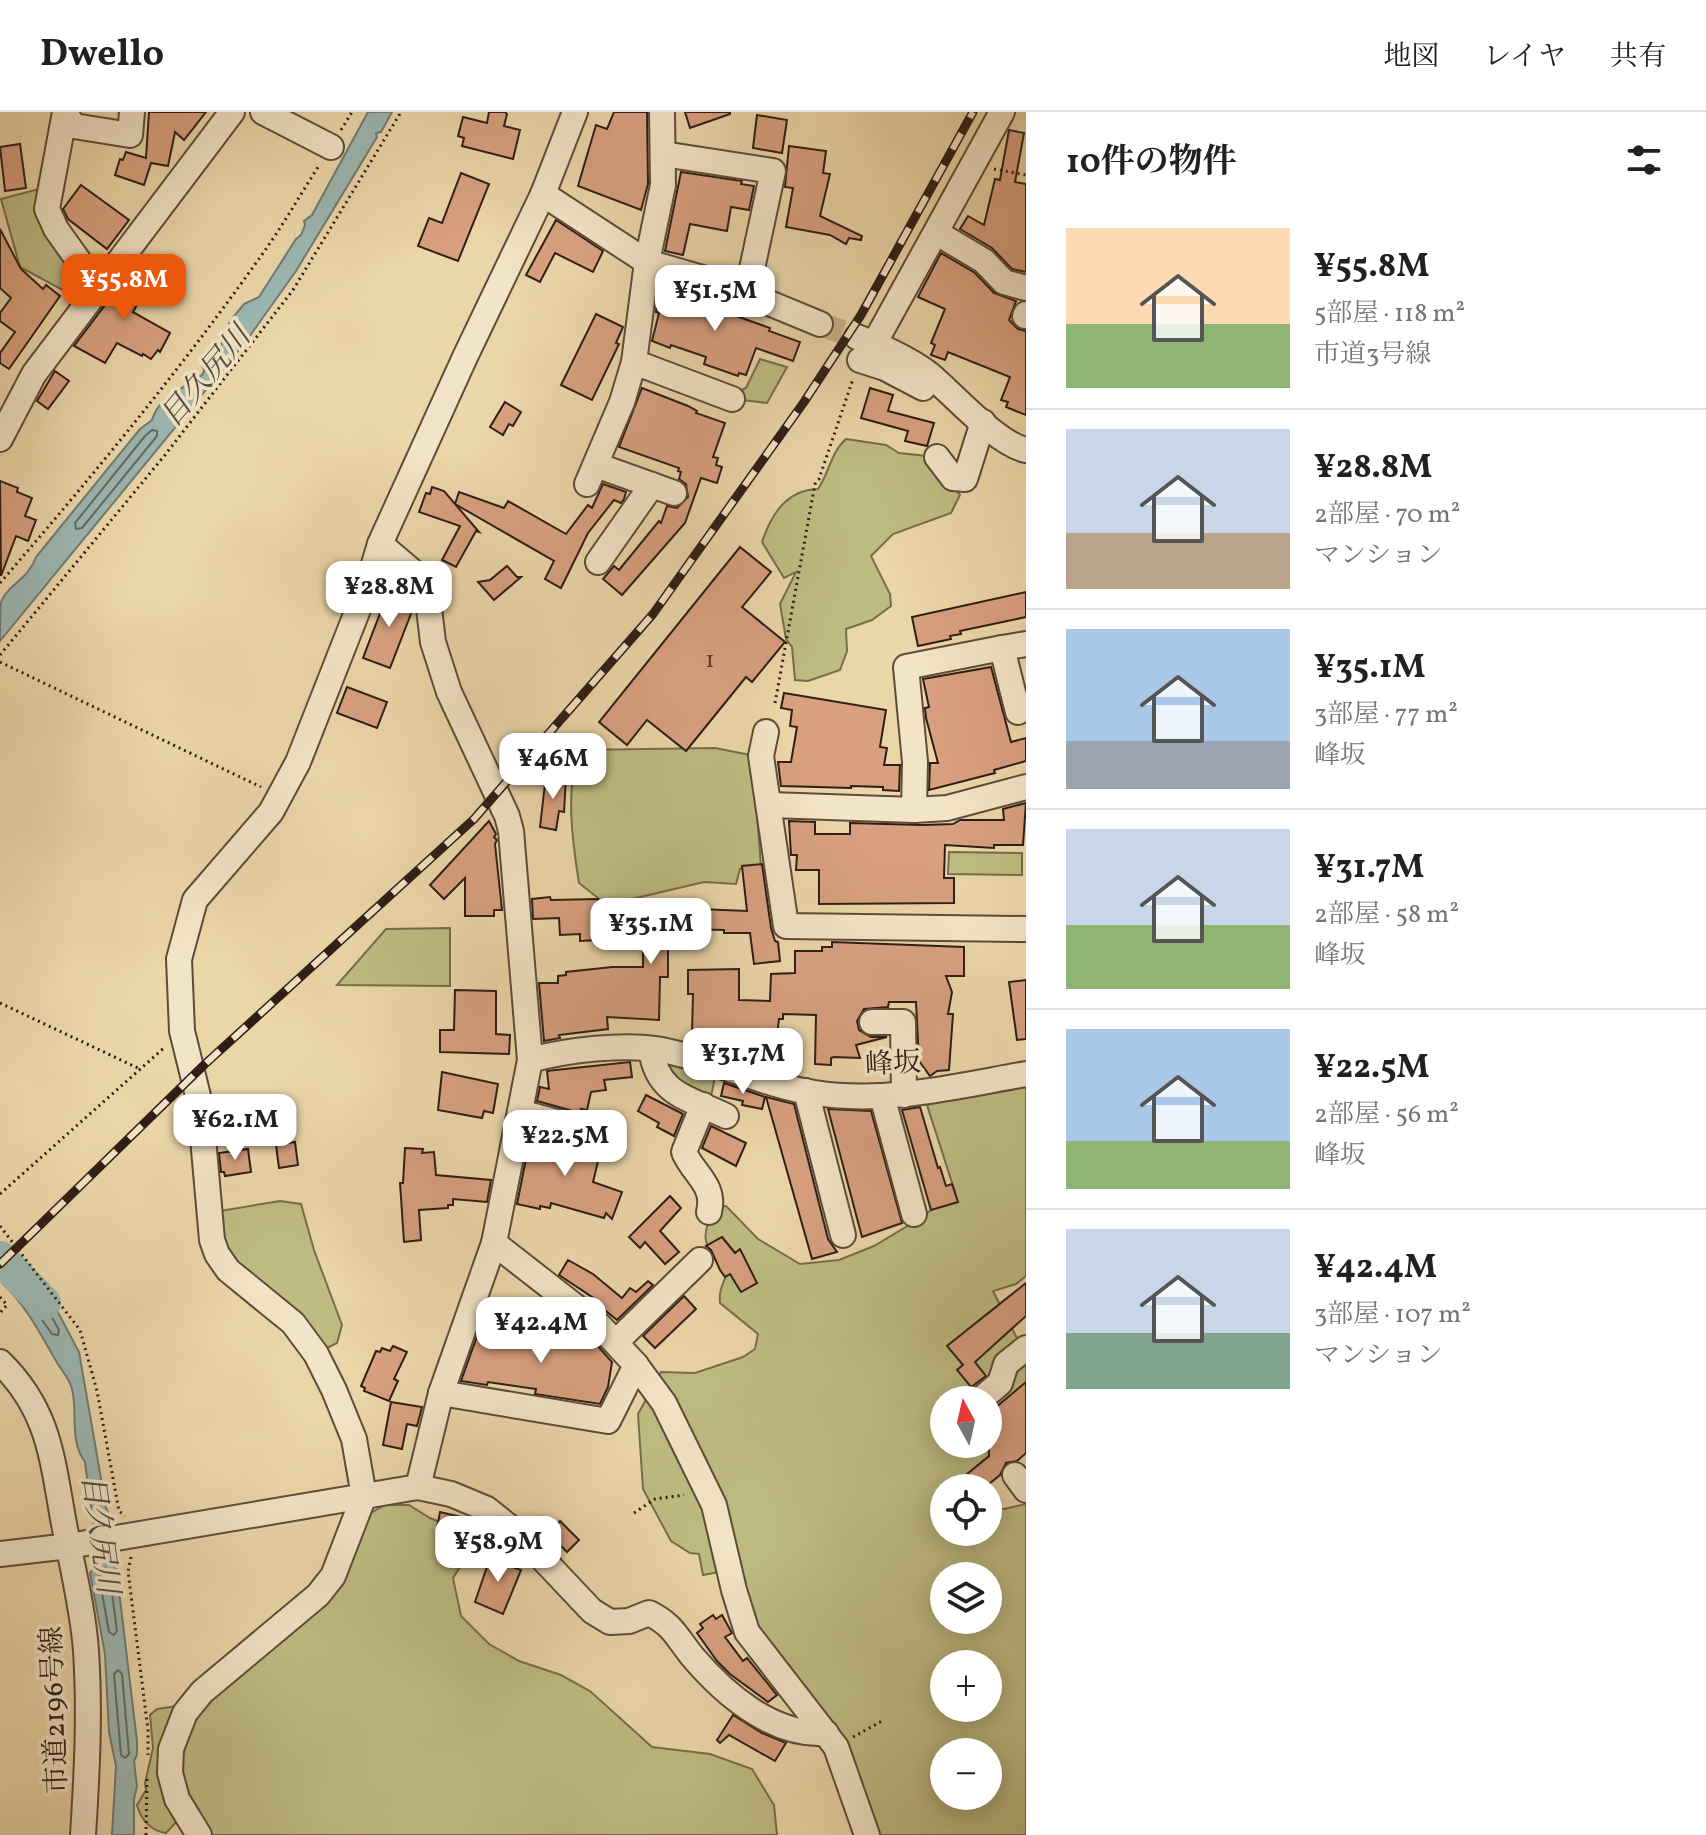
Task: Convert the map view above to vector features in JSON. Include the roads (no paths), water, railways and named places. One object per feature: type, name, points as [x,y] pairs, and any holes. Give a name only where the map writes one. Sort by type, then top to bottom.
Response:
[{"type":"street","points":[[65,113],[74,126],[130,135],[132,112]]},
{"type":"street","points":[[0,439],[34,374],[232,112]]},
{"type":"street","points":[[263,112],[331,147]]},
{"type":"street","points":[[199,1835],[177,1799],[170,1773],[171,1749],[185,1713],[202,1692],[318,1595],[333,1576],[364,1496],[354,1439],[316,1354],[293,1323],[228,1270],[217,1254],[211,1225],[200,1104],[182,1031],[179,959],[195,900],[271,812],[298,762],[368,584],[380,544],[543,194],[575,112]]},
{"type":"street","points":[[609,556],[663,489],[592,474],[622,402],[634,362],[647,262],[663,185],[662,112]]},
{"type":"street","points":[[1002,112],[937,233],[864,347],[926,372],[1001,438],[1026,450]]},
{"type":"street","points":[[65,113],[47,209],[56,229],[98,288]]},
{"type":"street","points":[[663,154],[773,171],[747,292]]},
{"type":"street","points":[[543,194],[647,262],[747,292],[820,324]]},
{"type":"street","points":[[937,233],[984,261],[1004,282],[1026,288]]},
{"type":"street","points":[[634,362],[732,399]]},
{"type":"street","points":[[937,457],[953,478],[965,479],[983,422]]},
{"type":"street","points":[[380,544],[426,583],[433,642],[449,692],[507,816],[511,831],[530,1060],[494,1243],[441,1393],[418,1487]]},
{"type":"street","points":[[914,810],[915,762],[906,667],[1014,646],[1018,712]]},
{"type":"street","points":[[766,732],[761,756],[786,926],[1026,929]]},
{"type":"street","points":[[770,805],[914,810],[947,808],[1026,787]]},
{"type":"street","points":[[872,1022],[903,1022],[893,1096],[914,1214]]},
{"type":"street","points":[[651,1049],[654,1067],[667,1087],[726,1116]]},
{"type":"street","name":"峰坂","points":[[530,1060],[581,1052],[651,1049],[806,1091],[893,1096],[1026,1074]]},
{"type":"street","points":[[806,1091],[843,1235]]},
{"type":"street","points":[[703,1105],[684,1152],[708,1187],[709,1212]]},
{"type":"street","points":[[520,1112],[605,1135]]},
{"type":"street","points":[[494,1243],[573,1303],[616,1342],[664,1403],[714,1505],[747,1632],[831,1740],[867,1835]]},
{"type":"street","points":[[616,1342],[695,1275]]},
{"type":"street","points":[[996,1386],[1006,1364],[1026,1348]]},
{"type":"street","name":"市道2196号線","points":[[0,1362],[16,1378],[35,1406],[49,1441],[76,1544],[86,1648],[89,1742],[83,1835]]},
{"type":"street","points":[[441,1393],[608,1421],[636,1365]]},
{"type":"street","points":[[0,1554],[418,1487],[451,1494],[487,1509],[524,1539],[592,1611],[610,1622],[629,1621],[649,1613],[667,1622],[703,1668],[737,1700],[790,1730],[831,1740]]},
{"type":"water","points":[[368,112],[392,112],[381,132],[376,133],[377,137],[296,271],[247,340],[0,641],[1,602],[4,596],[28,571],[140,429],[152,420],[160,405],[202,375],[202,357],[221,346],[230,321],[244,304],[259,297],[301,235],[304,221],[312,215]]},
{"type":"water","points":[[22,1263],[52,1301],[79,1352],[106,1507],[113,1526],[94,1529],[85,1462],[75,1436],[74,1398],[69,1382],[39,1330],[3,1284]]},
{"type":"water","points":[[114,1549],[137,1741],[134,1835],[112,1835],[116,1766],[109,1732],[105,1654],[90,1573],[95,1566],[95,1552]]},
{"type":"waterway","name":"目久尻川","points":[[0,1258],[44,1303]]},
{"type":"tunnel","points":[[820,324],[857,337]]},
{"type":"railway","points":[[0,1264],[205,1064],[474,819],[653,614],[804,402],[861,315],[973,112]]}]
